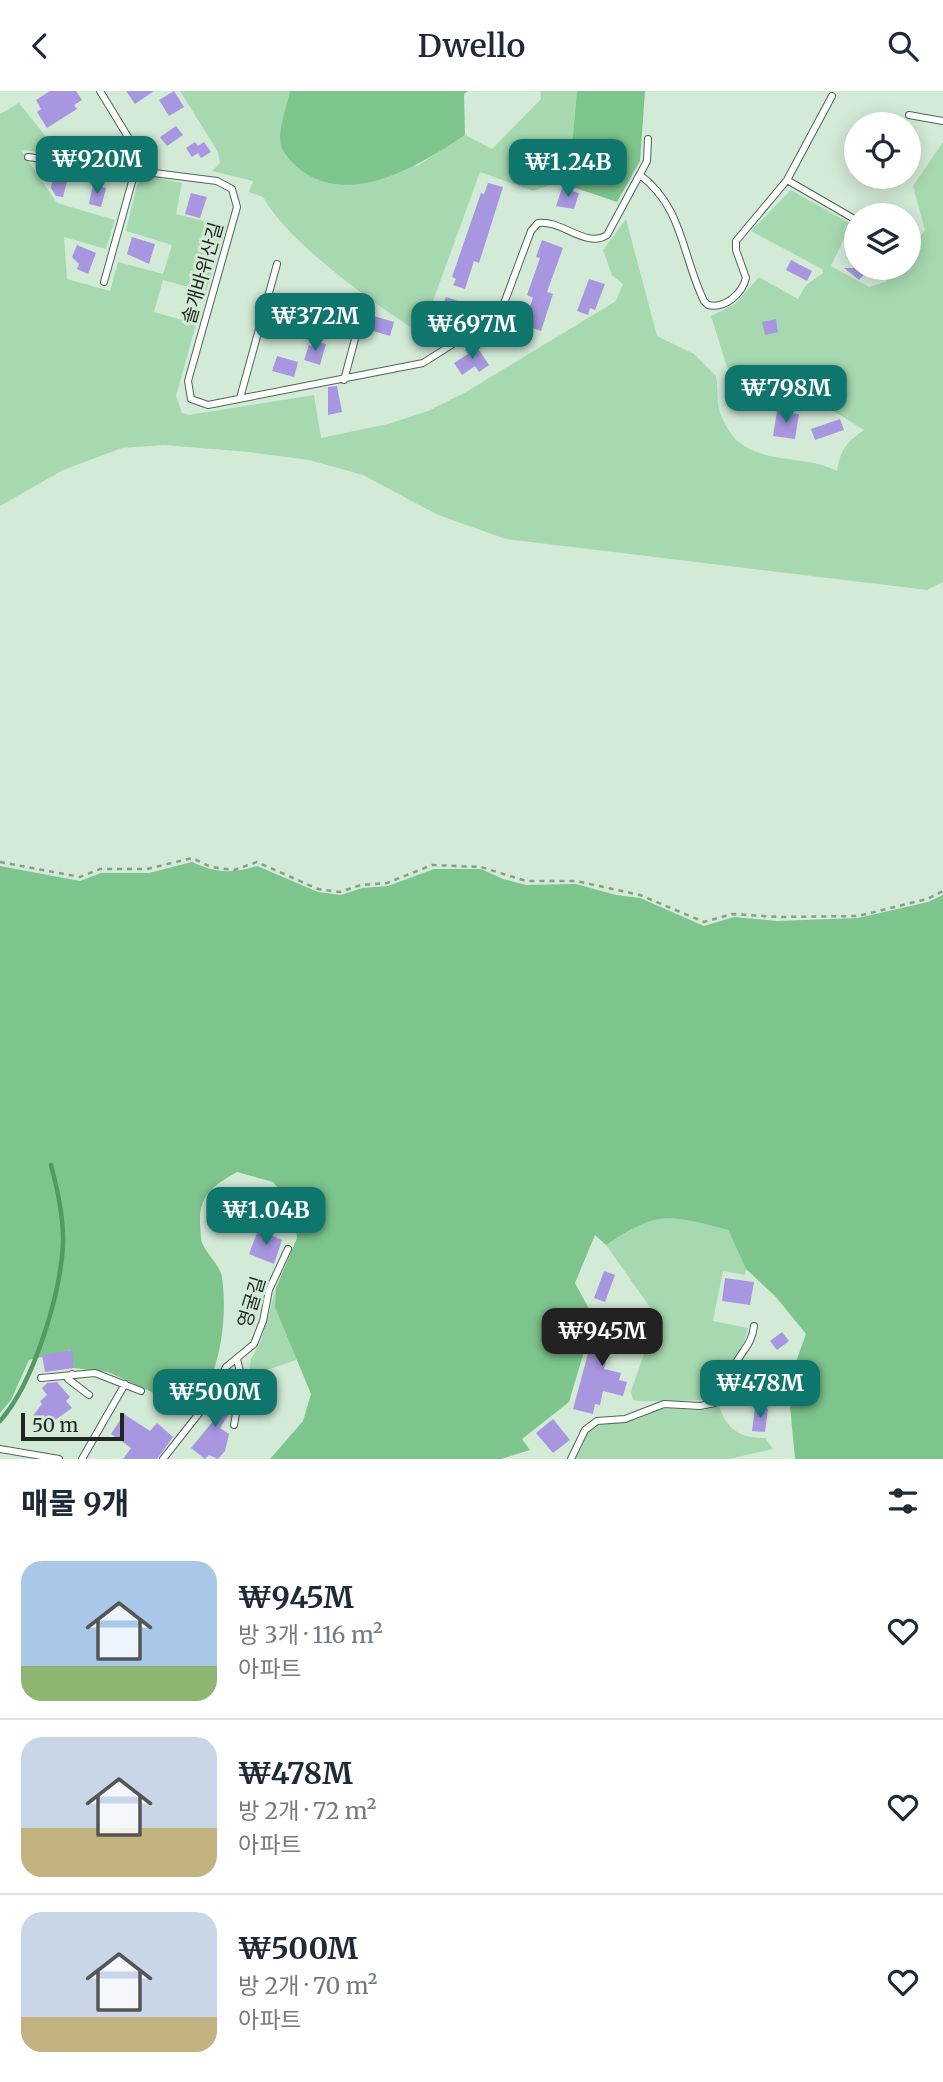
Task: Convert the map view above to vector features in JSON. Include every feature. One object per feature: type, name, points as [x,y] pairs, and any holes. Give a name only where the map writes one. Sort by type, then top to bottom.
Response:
[{"type":"lane","points":[[102,92],[150,173]]},
{"type":"lane","points":[[640,175],[658,189],[673,211],[704,301],[713,307],[729,301],[744,286],[745,271],[736,250],[736,241],[787,180],[832,96]]},
{"type":"lane","points":[[921,117],[943,121]]},
{"type":"lane","name":"솔개바위산길","points":[[29,157],[217,181],[232,189],[236,195],[237,207],[188,387],[191,400],[201,405],[416,367],[500,314],[534,226],[548,223],[590,238],[602,239],[617,221],[640,175],[648,155],[648,139]]},
{"type":"lane","points":[[103,282],[135,171]]},
{"type":"lane","points":[[787,180],[844,213]]},
{"type":"lane","points":[[240,398],[277,264]]},
{"type":"lane","points":[[344,380],[359,324]]},
{"type":"lane","name":"영굴길","points":[[163,1459],[208,1402],[226,1367],[249,1350],[259,1334],[269,1290],[288,1249]]},
{"type":"lane","points":[[571,1459],[585,1430],[597,1421],[625,1419],[664,1404],[691,1406],[715,1403],[726,1389],[738,1360],[750,1346],[754,1326]]},
{"type":"lane","points":[[234,1425],[242,1380],[237,1359]]},
{"type":"lane","points":[[74,1373],[69,1376],[70,1383],[89,1395]]},
{"type":"lane","points":[[41,1378],[95,1373],[141,1391]]},
{"type":"lane","points":[[82,1459],[125,1384]]},
{"type":"lane","points":[[0,1449],[59,1459]]},
{"type":"path","points":[[0,862],[80,877],[100,869],[147,869],[192,858],[211,867],[234,870],[257,862],[318,889],[340,892],[361,885],[387,883],[432,865],[456,864],[481,867],[526,881],[576,881],[640,895],[705,922],[732,914],[779,918],[858,916],[927,899],[943,891]]},
{"type":"green space","points":[[180,91],[290,91],[280,141],[417,166],[465,135],[492,149],[541,99],[540,91],[577,91],[572,146],[558,182],[533,191],[480,172],[421,334],[357,290],[312,253],[292,234],[263,197],[249,192],[253,181],[212,171],[220,163],[218,152]]},
{"type":"green space","points":[[290,91],[468,91],[464,94],[465,135],[427,159],[383,179],[360,184],[338,184],[316,179],[296,166],[283,151],[280,143],[282,121]]},
{"type":"green space","points":[[577,91],[645,91],[640,161],[617,202],[558,182],[572,146]]},
{"type":"green space","points":[[19,103],[60,154],[21,150],[57,203],[115,220],[106,249],[64,237],[67,279],[110,291],[118,262],[163,274],[172,245],[126,231],[137,185],[149,176],[182,183],[176,214],[224,226],[206,292],[163,280],[154,312],[196,324],[176,396],[182,413],[189,415],[314,395],[321,438],[388,424],[428,411],[466,392],[616,301],[623,284],[612,275],[603,250],[626,219],[657,336],[694,354],[716,376],[720,414],[738,441],[764,454],[823,465],[837,471],[845,447],[864,430],[829,408],[767,400],[742,384],[727,367],[711,316],[735,304],[759,277],[798,299],[806,285],[823,273],[822,269],[751,231],[791,190],[844,220],[844,239],[831,266],[844,273],[844,280],[856,280],[869,287],[887,280],[921,280],[921,235],[925,230],[921,203],[918,203],[914,189],[921,189],[921,174],[943,142],[943,582],[927,590],[506,539],[438,515],[363,475],[309,460],[164,445],[122,448],[63,470],[0,506],[0,114]]},
{"type":"green space","points":[[192,862],[224,871],[257,866],[318,892],[341,895],[362,888],[388,886],[434,869],[481,869],[526,885],[576,884],[616,895],[640,898],[704,926],[734,917],[777,921],[858,918],[928,902],[943,895],[943,1459],[795,1459],[788,1384],[806,1334],[776,1297],[746,1269],[728,1230],[692,1221],[665,1218],[639,1225],[606,1245],[595,1235],[575,1283],[594,1318],[569,1402],[522,1439],[530,1450],[501,1459],[270,1459],[303,1421],[311,1394],[275,1307],[276,1288],[297,1238],[293,1205],[273,1182],[237,1172],[209,1192],[200,1214],[202,1243],[222,1277],[224,1311],[216,1364],[193,1411],[108,1372],[74,1368],[71,1350],[29,1360],[11,1400],[0,1413],[0,866],[80,881],[101,873],[149,873]]},
{"type":"green space","points":[[674,1216],[728,1230],[746,1269],[745,1275],[723,1271],[713,1321],[748,1328],[732,1367],[707,1400],[633,1400],[631,1391],[657,1317],[606,1245],[638,1223]]},
{"type":"green space","points":[[276,1288],[275,1307],[299,1359],[255,1374],[248,1380],[251,1359],[261,1341]]},
{"type":"green space","points":[[719,1406],[730,1427],[748,1436],[765,1438],[773,1449],[729,1459],[574,1459],[586,1432],[599,1424],[635,1420],[662,1408],[704,1410]]},
{"type":"building","points":[[50,91],[76,91],[82,100],[74,105],[77,109],[47,128],[37,112],[41,109],[36,100]]},
{"type":"building","points":[[126,91],[154,91],[135,104]]},
{"type":"building","points":[[174,91],[184,107],[169,116],[159,100]]},
{"type":"building","points":[[176,126],[183,135],[167,146],[160,137]]},
{"type":"building","points":[[195,142],[198,146],[204,142],[211,152],[201,158],[198,153],[192,157],[186,148]]},
{"type":"building","points":[[53,179],[67,181],[63,197],[56,196],[51,188]]},
{"type":"building","points":[[488,183],[503,187],[479,263],[474,261],[465,289],[453,285],[456,279],[452,277],[481,193],[484,194]]},
{"type":"building","points":[[93,185],[106,188],[101,207],[89,204]]},
{"type":"building","points":[[562,188],[579,193],[574,209],[556,206]]},
{"type":"building","points":[[191,193],[207,197],[200,218],[185,214]]},
{"type":"building","points":[[132,237],[155,244],[149,264],[127,254]]},
{"type":"building","points":[[542,240],[563,248],[547,292],[553,294],[541,331],[523,325],[533,298],[527,295],[540,258],[536,257]]},
{"type":"building","points":[[77,245],[96,253],[88,274],[77,269],[79,264],[72,257]]},
{"type":"building","points":[[791,260],[812,271],[807,281],[786,270]]},
{"type":"building","points":[[589,279],[605,284],[595,310],[590,308],[588,315],[577,311]]},
{"type":"building","points":[[446,297],[458,301],[448,322],[438,318]]},
{"type":"building","points":[[374,316],[394,322],[390,336],[370,330]]},
{"type":"building","points":[[776,319],[778,332],[765,335],[762,322]]},
{"type":"building","points":[[515,329],[521,339],[508,347],[502,338]]},
{"type":"building","points":[[314,341],[326,344],[320,365],[304,360],[309,345],[312,346]]},
{"type":"building","points":[[475,344],[489,365],[479,372],[475,366],[462,375],[454,363],[468,354],[465,350]]},
{"type":"building","points":[[277,356],[298,362],[294,377],[272,371]]},
{"type":"building","points":[[337,386],[342,412],[328,415],[328,387]]},
{"type":"building","points":[[777,411],[799,414],[795,439],[773,436]]},
{"type":"building","points":[[840,419],[844,430],[815,440],[811,429]]},
{"type":"building","points":[[258,1230],[282,1240],[274,1264],[249,1254]]},
{"type":"building","points":[[604,1271],[615,1275],[605,1302],[594,1298]]},
{"type":"building","points":[[725,1278],[754,1282],[750,1305],[722,1301]]},
{"type":"building","points":[[596,1324],[639,1335],[635,1352],[610,1345],[604,1369],[621,1373],[619,1380],[627,1382],[623,1396],[603,1391],[600,1405],[595,1404],[593,1414],[573,1409]]},
{"type":"building","points":[[782,1332],[789,1341],[777,1350],[770,1341]]},
{"type":"building","points":[[72,1350],[74,1368],[45,1372],[42,1355]]},
{"type":"building","points":[[57,1382],[70,1397],[66,1401],[72,1408],[42,1429],[32,1417],[42,1404],[40,1401],[47,1395],[42,1388],[47,1383]]},
{"type":"building","points":[[220,1391],[233,1399],[231,1411],[220,1428],[229,1434],[225,1451],[218,1459],[209,1455],[205,1459],[191,1448],[214,1420],[205,1414]]},
{"type":"building","points":[[755,1408],[768,1409],[765,1432],[752,1431]]},
{"type":"building","points":[[124,1414],[150,1431],[157,1423],[173,1437],[157,1459],[123,1459],[131,1448],[111,1434]]},
{"type":"building","points":[[553,1419],[570,1440],[553,1453],[536,1433]]},
{"type":"waterway","points":[[0,1421],[24,1385],[34,1362],[57,1288],[63,1235],[60,1205],[51,1165]]}]
